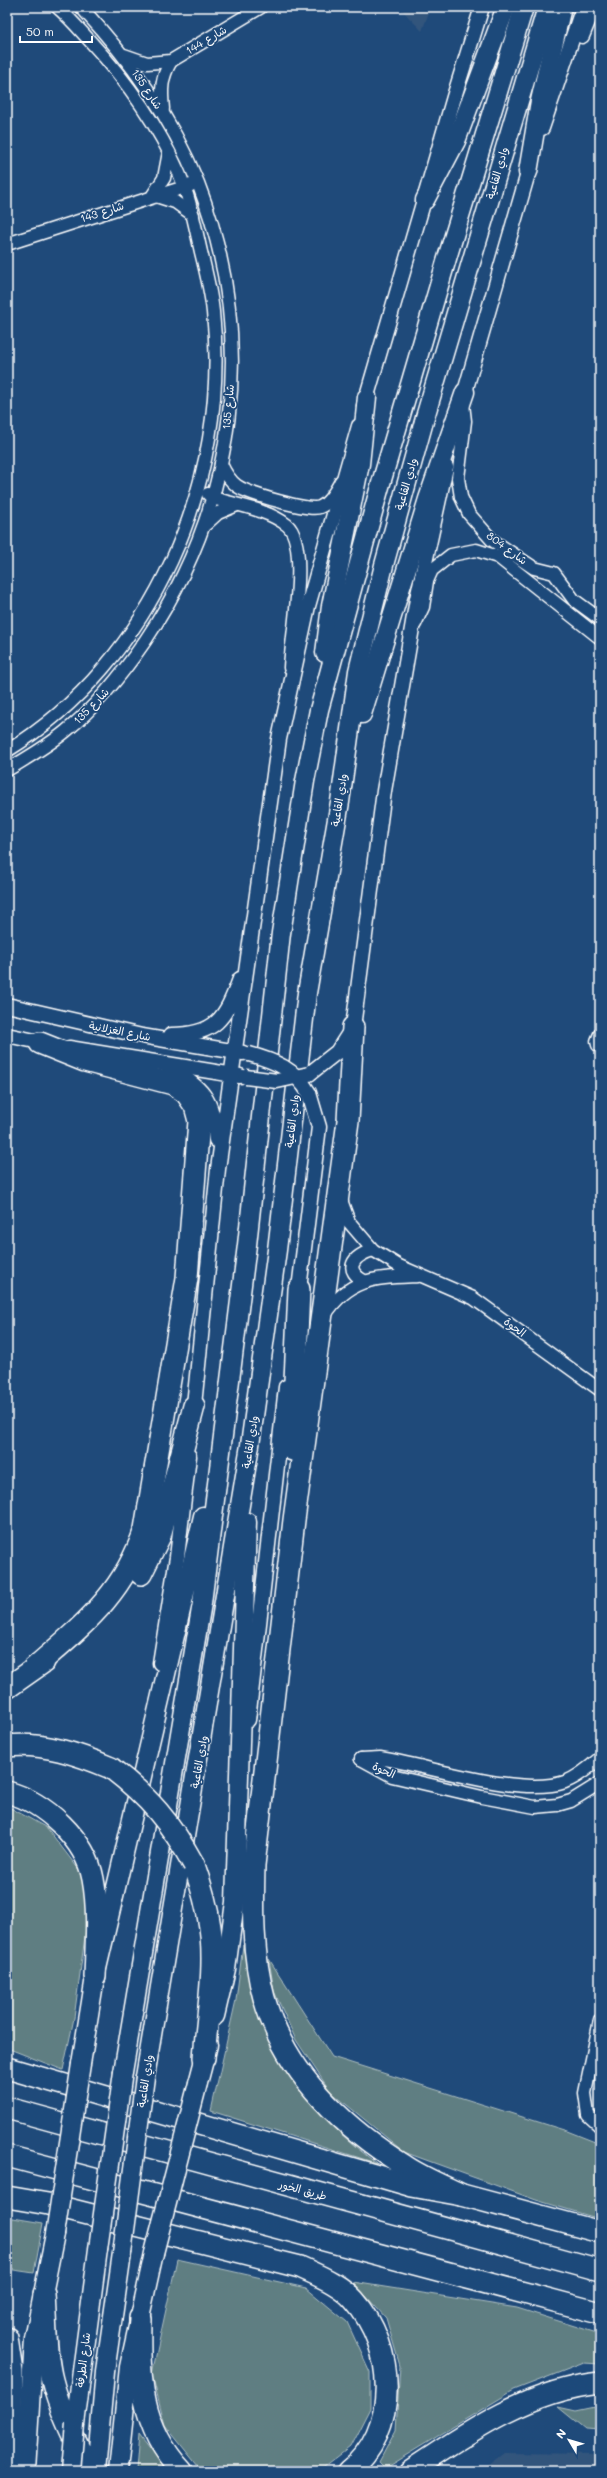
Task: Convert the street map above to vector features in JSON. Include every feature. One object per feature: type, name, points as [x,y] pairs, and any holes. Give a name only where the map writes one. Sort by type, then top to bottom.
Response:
[{"type":"highway","points":[[353,1027],[349,1116],[294,1520],[254,1865],[253,1909],[256,1947],[264,1998],[283,2044],[310,2086],[345,2122],[406,2167],[462,2195]]},
{"type":"highway","points":[[33,1669],[98,1612],[130,1568],[145,1529],[187,1278],[199,1121],[195,1106],[186,1093],[173,1084],[86,1061],[40,1043]]},
{"type":"highway","points":[[294,1520],[290,1492],[299,1289]]},
{"type":"highway","points":[[7,1688],[108,1614],[130,1591],[147,1565],[160,1536],[194,1406]]},
{"type":"highway","points":[[7,1746],[47,1747],[80,1755],[111,1768],[137,1788],[160,1811],[179,1836],[194,1865],[204,1895],[211,1941],[212,1961],[204,2058]]},
{"type":"highway","points":[[7,1792],[23,1797],[54,1816],[78,1844],[93,1877],[97,1907],[95,1977]]},
{"type":"highway","points":[[7,2068],[412,2186],[462,2195],[600,2232]]},
{"type":"highway","name":"طريق الخور","points":[[7,2108],[600,2270]]},
{"type":"highway","points":[[7,2156],[600,2313]]},
{"type":"highway","points":[[7,2197],[48,2204],[300,2267],[329,2280],[348,2295],[373,2326],[384,2355],[387,2387],[382,2417],[370,2444],[348,2471]]},
{"type":"highway","points":[[44,2294],[48,2356],[52,2381],[65,2416],[90,2471]]},
{"type":"highway","points":[[140,2318],[140,2363],[144,2397],[153,2430],[168,2456],[182,2471]]},
{"type":"highway","points":[[7,2338],[12,2372],[10,2471]]},
{"type":"highway","points":[[410,2471],[472,2430],[525,2403],[582,2385],[600,2383]]},
{"type":"main road","points":[[425,200],[456,141],[506,7]]},
{"type":"main road","name":"وادي القاعية","points":[[98,2249],[123,2072],[202,1603],[247,1245],[281,933],[305,781],[319,710],[408,389],[524,7]]},
{"type":"main road","name":"وادي القاعية","points":[[96,2471],[112,2320],[146,2077],[250,1445],[278,1234],[307,993],[340,802],[358,671],[384,565],[426,414],[547,7]]},
{"type":"main road","points":[[528,172],[540,101],[562,7]]},
{"type":"main road","points":[[340,802],[370,685],[428,498],[464,395]]},
{"type":"main road","points":[[319,710],[331,606],[360,464],[367,397]]},
{"type":"main road","points":[[26,2471],[34,2339],[55,2234],[95,1977],[144,1760],[161,1698],[200,1526],[222,1444]]},
{"type":"main road","points":[[119,2466],[129,2367],[154,2253],[198,2083],[226,1969],[232,1936],[240,1754],[241,1643],[250,1445]]},
{"type":"main road","name":"شارع الطرفة","points":[[71,2471],[75,2424],[98,2249]]},
{"type":"street","name":"شارع 135","points":[[7,751],[42,727],[73,700],[106,664],[134,627],[163,580],[176,552],[200,484],[205,465],[215,389],[215,351],[211,295],[193,214],[184,187],[152,121],[119,74],[57,7]]},
{"type":"street","name":"شارع 135","points":[[7,770],[66,731],[114,682],[135,656],[176,591],[204,527],[213,498],[227,428],[231,390],[231,312],[214,232],[197,183],[164,113],[124,55],[81,7]]},
{"type":"street","name":"شارع 144","points":[[124,55],[147,63],[172,60],[261,7]]},
{"type":"street","points":[[475,7],[476,23]]},
{"type":"street","points":[[144,1760],[177,1557],[218,1169],[279,739],[290,681],[344,474],[476,23],[482,7]]},
{"type":"street","points":[[7,1035],[40,1043],[277,1081],[303,1075],[337,1052],[353,1027],[384,791],[412,628],[464,395],[528,172],[583,7]]},
{"type":"street","points":[[547,113],[594,7]]},
{"type":"street","points":[[579,42],[600,10]]},
{"type":"street","points":[[164,113],[161,84],[163,75],[172,60]]},
{"type":"street","points":[[168,152],[164,178],[153,195],[175,202],[193,214]]},
{"type":"street","name":"شارع 143","points":[[7,244],[153,195],[197,183]]},
{"type":"street","name":"شارع 804","points":[[464,395],[465,421],[458,478],[461,497],[469,514],[492,540],[534,568],[554,573],[574,600],[600,620]]},
{"type":"street","points":[[221,464],[227,476],[238,487],[290,504],[310,508],[320,507],[327,502],[344,474]]},
{"type":"street","points":[[200,484],[213,498],[270,516],[287,525],[296,540],[299,568],[291,641],[290,681]]},
{"type":"street","points":[[204,527],[218,513],[237,505]]},
{"type":"street","name":"شارع 804","points":[[412,628],[421,614],[429,575],[436,566],[455,553],[476,550],[498,557],[600,638]]},
{"type":"street","points":[[142,1036],[183,1035],[204,1031],[218,1024],[233,999],[250,948]]},
{"type":"street","name":"شارع الغزلانية","points":[[7,1005],[142,1036],[249,1054],[282,1065],[303,1075]]},
{"type":"street","points":[[164,1064],[196,1086],[205,1096],[214,1120],[218,1169]]},
{"type":"street","name":"وادي القاعية","points":[[240,1754],[249,1716],[274,1481],[320,1127],[303,1075]]},
{"type":"street","name":"الحوة","points":[[338,1194],[349,1222],[373,1250],[399,1266],[473,1298],[493,1310],[600,1390]]},
{"type":"street","points":[[366,1282],[355,1275],[352,1268],[359,1255],[373,1250]]},
{"type":"street","name":"الحوة","points":[[322,1320],[336,1298],[353,1285],[391,1277],[423,1276]]},
{"type":"street","name":"الحوة","points":[[600,1758],[573,1778],[540,1787],[512,1785],[395,1760],[361,1759],[392,1776],[482,1797],[535,1807],[556,1805],[571,1801],[600,1783]]},
{"type":"street","points":[[392,1776],[395,1760]]},
{"type":"street","points":[[600,2020],[585,2093],[588,2115],[600,2126]]},
{"type":"shaded area","points":[[399,7],[431,7],[422,31]]},
{"type":"shaded area","points":[[504,2453],[600,2454],[600,2471],[480,2471]]},
{"type":"green space","points":[[7,1806],[47,1828],[80,1871],[89,1906],[74,2018],[63,2070],[7,2048]]},
{"type":"green space","points":[[243,1945],[251,1989],[257,2011],[265,2031],[287,2071],[326,2120],[376,2163],[211,2111],[236,2000]]},
{"type":"green space","points":[[269,1959],[332,2057],[567,2131],[600,2144],[600,2219],[536,2200],[404,2152],[330,2091],[296,2040],[274,1991]]},
{"type":"green space","points":[[7,2217],[43,2223],[34,2273],[7,2269]]},
{"type":"green space","points":[[177,2259],[306,2288],[347,2322],[370,2372],[370,2408],[350,2447],[319,2471],[202,2471],[165,2425],[152,2374]]},
{"type":"green space","points":[[353,2282],[517,2308],[600,2334],[600,2364],[584,2363],[514,2390],[385,2468],[379,2462],[396,2430],[400,2366],[386,2318]]},
{"type":"green space","points":[[600,2406],[600,2430],[585,2429],[558,2407],[576,2411]]},
{"type":"green space","points":[[139,2434],[168,2471],[136,2471]]}]
